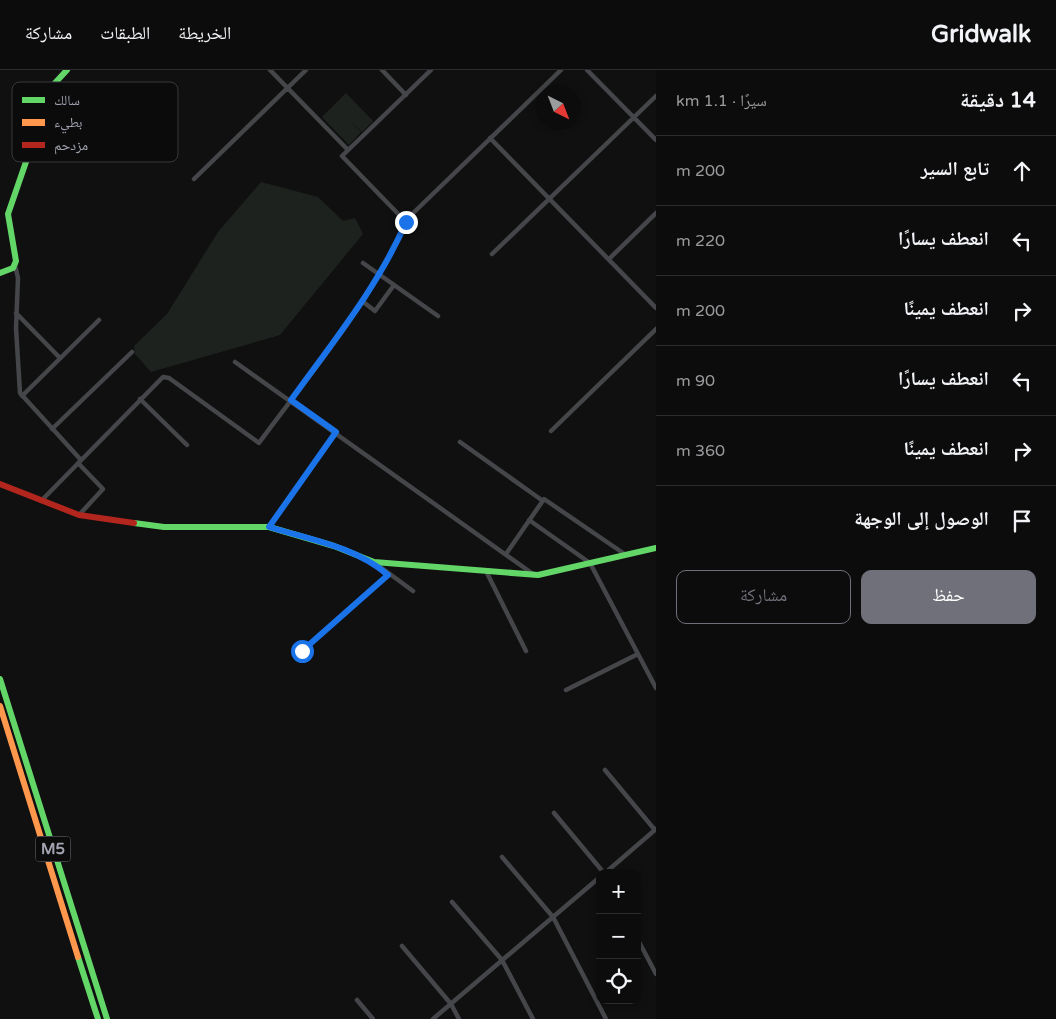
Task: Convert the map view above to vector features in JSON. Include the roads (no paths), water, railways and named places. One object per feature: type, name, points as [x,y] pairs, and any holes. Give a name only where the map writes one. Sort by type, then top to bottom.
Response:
[{"type":"main road","points":[[57,82],[66,70]]},
{"type":"main road","points":[[0,273],[10,270],[15,265],[16,257],[8,214],[26,162]]},
{"type":"main road","points":[[0,484],[79,515],[164,527],[269,527],[334,546],[374,562],[534,575],[656,548]]},
{"type":"main road","name":"M5","points":[[0,679],[107,1019]]},
{"type":"main road","name":"M5","points":[[0,706],[98,1019]]},
{"type":"street","points":[[270,70],[348,150]]},
{"type":"street","points":[[194,178],[306,70]]},
{"type":"street","points":[[382,70],[406,94]]},
{"type":"street","points":[[406,222],[342,156],[431,70]]},
{"type":"street","points":[[41,501],[160,379],[169,378],[259,443],[362,301],[379,274],[406,222],[433,192],[561,70]]},
{"type":"street","points":[[587,70],[656,140]]},
{"type":"street","points":[[492,254],[656,96]]},
{"type":"street","points":[[490,138],[656,308]]},
{"type":"street","points":[[609,259],[656,213]]},
{"type":"street","points":[[363,263],[438,316]]},
{"type":"street","points":[[15,265],[18,278],[16,313],[19,390],[22,396],[104,488],[79,515]]},
{"type":"street","points":[[362,301],[375,311],[394,285]]},
{"type":"street","points":[[16,313],[60,358]]},
{"type":"street","points":[[22,396],[99,320]]},
{"type":"street","points":[[551,431],[656,329]]},
{"type":"street","points":[[52,429],[132,352]]},
{"type":"street","points":[[236,362],[534,575]]},
{"type":"street","points":[[140,399],[187,445]]},
{"type":"street","points":[[269,527],[336,432]]},
{"type":"street","points":[[460,442],[543,501],[544,499],[626,555]]},
{"type":"street","points":[[506,554],[543,501]]},
{"type":"street","points":[[529,520],[590,563],[638,654],[653,677],[656,688]]},
{"type":"street","points":[[374,562],[388,575],[413,591]]},
{"type":"street","points":[[486,571],[526,651]]},
{"type":"street","points":[[302,651],[388,575]]},
{"type":"street","points":[[566,690],[638,654]]},
{"type":"street","points":[[606,770],[655,831],[609,869]]},
{"type":"street","points":[[554,814],[601,869]]},
{"type":"street","points":[[502,858],[552,917],[606,1019]]},
{"type":"street","points":[[434,1019],[596,880]]},
{"type":"street","points":[[452,902],[502,960],[533,1019]]},
{"type":"street","points":[[402,946],[451,1004],[459,1019]]},
{"type":"street","points":[[641,946],[656,974]]},
{"type":"street","points":[[357,1000],[373,1019]]}]
